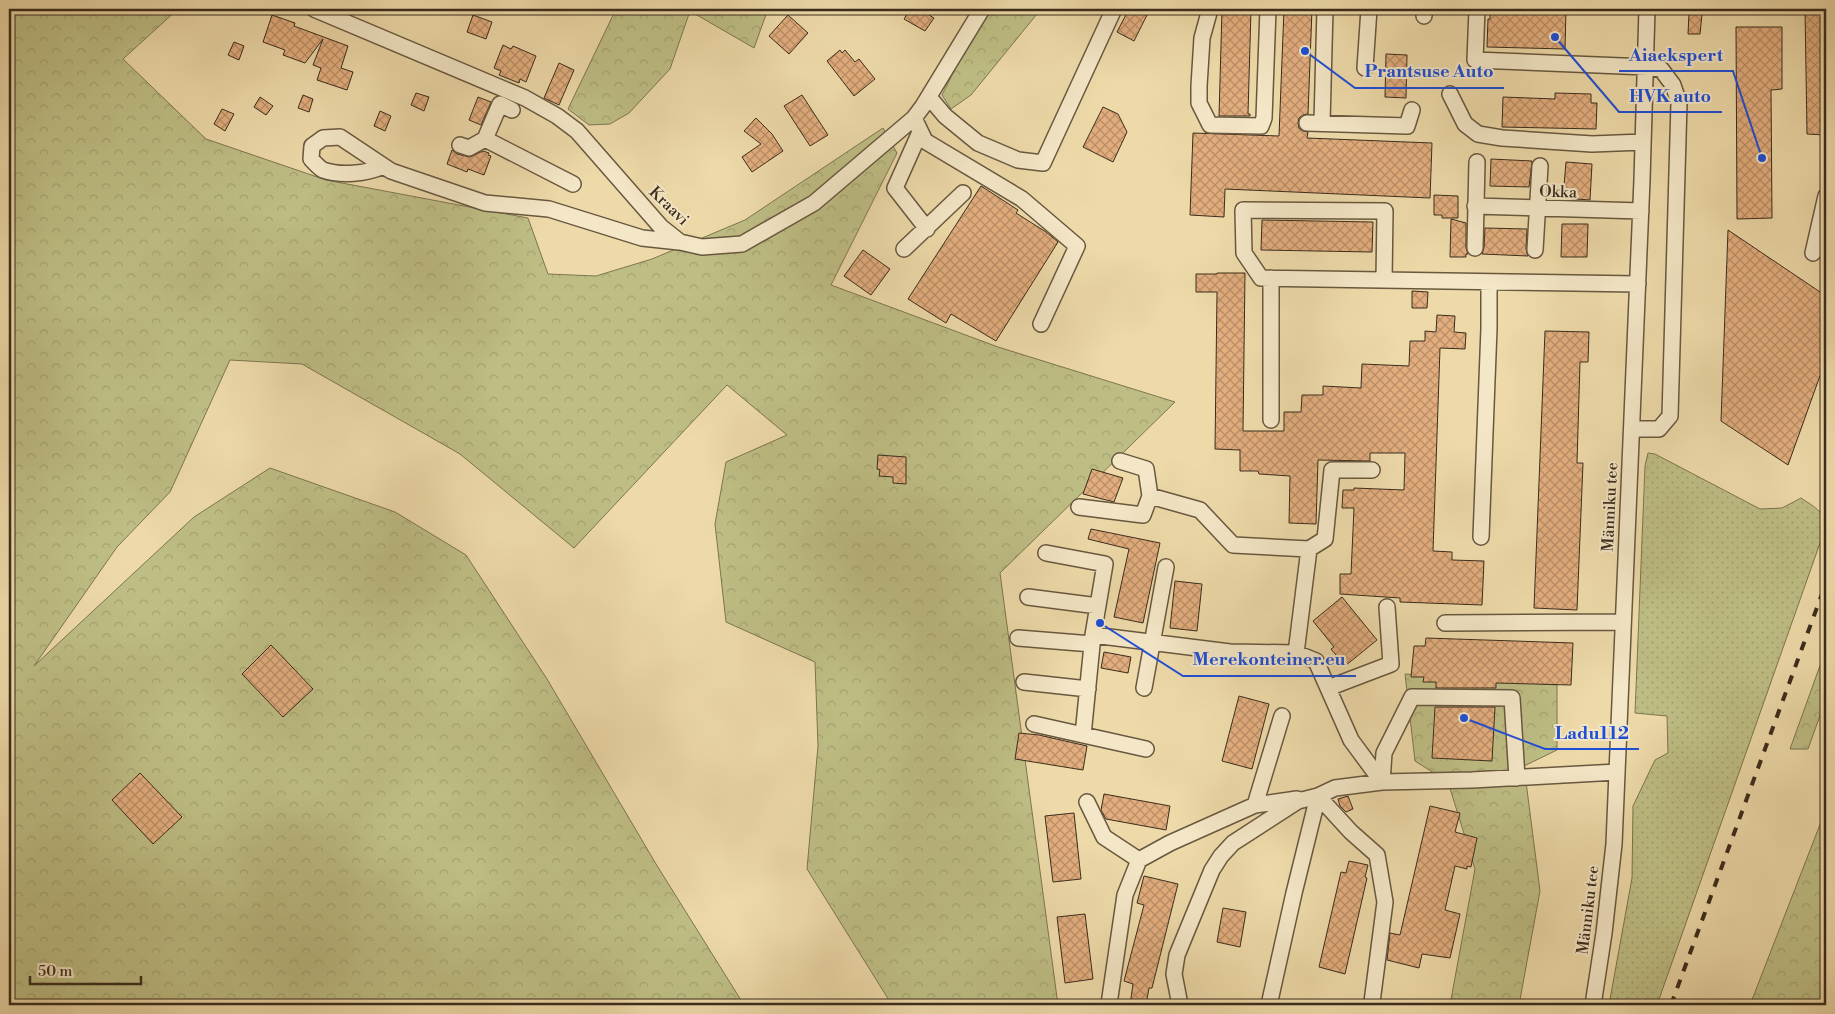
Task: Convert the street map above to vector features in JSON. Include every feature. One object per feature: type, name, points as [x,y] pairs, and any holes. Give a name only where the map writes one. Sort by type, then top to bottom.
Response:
[{"type":"street","name":"Kraavi","points":[[314,9],[525,98],[557,116],[576,131],[661,227],[680,242],[702,248],[742,244],[758,237],[814,203],[917,125],[930,97],[982,9]]},
{"type":"street","points":[[1210,9],[1202,38],[1199,86],[1200,103],[1210,125],[1260,126],[1264,118],[1268,9]]},
{"type":"street","points":[[1324,9],[1314,123],[1407,126],[1412,110]]},
{"type":"street","points":[[1365,68],[1369,9]]},
{"type":"street","points":[[1477,9],[1475,60],[1647,67],[1661,69],[1673,85],[1679,103],[1670,416],[1659,429],[1632,429]]},
{"type":"street","name":"Männiku tee","points":[[1593,1005],[1604,933],[1612,858],[1617,772],[1647,67],[1647,9]]},
{"type":"street","points":[[930,97],[945,116],[978,143],[1018,160],[1043,163],[1113,11]]},
{"type":"street","points":[[1450,94],[1465,124],[1478,134],[1502,138],[1592,144],[1644,142]]},
{"type":"street","points":[[460,145],[469,148],[485,139],[500,104],[512,110]]},
{"type":"street","points":[[917,125],[896,188],[927,229]]},
{"type":"street","points":[[917,125],[925,141],[1022,199],[1077,246],[1041,324]]},
{"type":"street","points":[[485,139],[573,184]]},
{"type":"street","points":[[1475,248],[1477,162]]},
{"type":"street","points":[[383,166],[390,171],[485,203],[549,209],[642,238],[680,242]]},
{"type":"street","points":[[1535,250],[1540,166]]},
{"type":"street","points":[[904,249],[963,193]]},
{"type":"street","points":[[1812,253],[1826,196]]},
{"type":"street","name":"Okka","points":[[1475,206],[1641,211]]},
{"type":"street","points":[[1384,280],[1385,211],[1244,210],[1244,253],[1261,278],[1489,282],[1638,284]]},
{"type":"street","points":[[1271,278],[1271,420]]},
{"type":"street","points":[[1481,536],[1489,282]]},
{"type":"street","points":[[1079,507],[1142,515],[1150,496],[1146,469],[1120,462]]},
{"type":"street","points":[[1150,496],[1200,510],[1233,545],[1309,549],[1325,539],[1332,470],[1372,470]]},
{"type":"street","points":[[1296,653],[1309,549]]},
{"type":"street","points":[[1046,553],[1105,564],[1093,640],[1083,735]]},
{"type":"street","points":[[1144,688],[1166,567]]},
{"type":"street","points":[[1028,597],[1098,606]]},
{"type":"street","points":[[1328,688],[1391,664],[1387,607]]},
{"type":"street","points":[[1445,623],[1623,622]]},
{"type":"street","points":[[1018,638],[1152,642],[1230,652],[1296,653],[1316,661],[1351,740],[1382,782]]},
{"type":"street","points":[[1024,682],[1088,689]]},
{"type":"street","points":[[1382,782],[1384,753],[1412,697],[1512,698],[1517,778]]},
{"type":"street","points":[[1255,805],[1282,716]]},
{"type":"street","points":[[1034,724],[1146,749]]},
{"type":"street","points":[[1180,1005],[1174,974],[1177,955],[1212,870],[1221,856],[1234,843],[1298,801],[1318,796],[1335,788],[1382,782],[1472,780],[1617,772]]},
{"type":"street","points":[[1109,1004],[1125,895],[1139,860],[1170,842],[1255,805],[1318,796]]},
{"type":"street","points":[[1269,1005],[1318,796]]},
{"type":"street","points":[[1318,796],[1351,832],[1377,855],[1385,902],[1372,1002],[1370,1005]]},
{"type":"street","points":[[1086,802],[1104,836],[1139,860]]},
{"type":"green space","points":[[9,9],[178,9],[123,59],[206,139],[326,180],[528,218],[548,274],[596,276],[652,259],[745,220],[883,128],[897,153],[831,285],[998,347],[1175,402],[1000,573],[1058,1005],[892,1005],[807,869],[818,746],[815,662],[726,622],[715,524],[726,462],[787,435],[727,385],[574,548],[460,454],[302,364],[230,360],[170,492],[117,547],[34,666],[194,517],[270,468],[395,512],[466,555],[547,679],[656,864],[744,1005],[9,1005]]},
{"type":"green space","points":[[616,9],[768,9],[754,48],[690,11],[670,69],[629,113],[610,124],[589,125],[568,109]]},
{"type":"green space","points":[[992,9],[1041,9],[971,95],[951,109],[942,95],[959,61]]},
{"type":"green space","points":[[1648,453],[1655,454],[1760,509],[1782,508],[1801,498],[1821,513],[1826,526],[1657,1005],[1609,1005],[1632,878],[1633,806],[1655,760],[1668,753],[1667,716],[1635,713],[1645,466]]},
{"type":"green space","points":[[1826,649],[1826,699],[1808,749],[1790,749]]},
{"type":"green space","points":[[1405,674],[1557,685],[1557,750],[1524,766],[1540,891],[1519,1005],[1450,1005],[1475,869],[1448,782],[1415,761]]},
{"type":"green space","points":[[1826,809],[1826,1005],[1750,1005]]},
{"type":"building","points":[[910,9],[933,9],[929,15],[934,18],[925,31],[904,19]]},
{"type":"building","points":[[1129,9],[1150,9],[1134,41],[1117,32]]},
{"type":"building","points":[[1222,9],[1251,9],[1248,114],[1250,116],[1219,116]]},
{"type":"building","points":[[1284,9],[1312,9],[1308,114],[1299,118],[1299,128],[1308,132],[1307,138],[1432,143],[1430,198],[1225,189],[1224,217],[1190,215],[1193,133],[1279,136]]},
{"type":"building","points":[[1490,9],[1566,9],[1565,49],[1487,47]]},
{"type":"building","points":[[1805,9],[1826,9],[1826,135],[1807,134]]},
{"type":"building","points":[[1689,13],[1702,14],[1700,34],[1688,34]]},
{"type":"building","points":[[272,15],[295,23],[294,26],[348,46],[341,68],[353,72],[347,90],[317,80],[321,68],[313,65],[323,39],[305,63],[283,55],[285,50],[263,42]]},
{"type":"building","points":[[473,15],[492,22],[486,39],[467,32]]},
{"type":"building","points":[[788,15],[808,33],[789,54],[769,36]]},
{"type":"building","points":[[1736,27],[1782,27],[1782,89],[1771,90],[1772,218],[1737,219]]},
{"type":"building","points":[[234,42],[244,46],[239,60],[228,55]]},
{"type":"building","points":[[503,45],[511,49],[513,46],[536,56],[526,82],[520,79],[519,83],[499,75],[501,71],[494,68]]},
{"type":"building","points":[[840,50],[842,53],[845,50],[855,62],[859,59],[875,79],[854,96],[827,61]]},
{"type":"building","points":[[1386,54],[1407,55],[1406,98],[1385,97]]},
{"type":"building","points":[[559,63],[574,70],[559,105],[544,98]]},
{"type":"building","points":[[416,93],[429,97],[424,111],[411,105]]},
{"type":"building","points":[[1555,93],[1591,94],[1591,103],[1597,103],[1596,129],[1502,127],[1503,97],[1555,99]]},
{"type":"building","points":[[303,95],[313,99],[309,112],[298,108]]},
{"type":"building","points":[[802,95],[828,135],[810,146],[784,106]]},
{"type":"building","points":[[260,97],[273,106],[266,115],[254,107]]},
{"type":"building","points":[[478,97],[491,102],[481,125],[469,120]]},
{"type":"building","points":[[1103,107],[1118,114],[1127,132],[1113,162],[1083,147]]},
{"type":"building","points":[[222,109],[234,114],[225,131],[214,124]]},
{"type":"building","points":[[380,111],[391,116],[385,131],[374,126]]},
{"type":"building","points":[[756,118],[772,134],[783,151],[752,172],[742,157],[761,144],[744,131]]},
{"type":"building","points":[[452,150],[457,154],[470,157],[483,151],[489,153],[488,155],[491,156],[484,175],[468,169],[467,172],[447,164]]},
{"type":"building","points":[[1491,159],[1532,161],[1529,187],[1490,186]]},
{"type":"building","points":[[1566,162],[1592,164],[1590,200],[1563,198]]},
{"type":"building","points":[[981,186],[1018,210],[1016,213],[1058,242],[996,341],[951,314],[946,323],[908,299]]},
{"type":"building","points":[[1434,195],[1458,196],[1458,218],[1442,218],[1442,215],[1434,215]]},
{"type":"building","points":[[1451,219],[1466,223],[1466,248],[1468,254],[1466,254],[1466,257],[1450,257]]},
{"type":"building","points":[[1262,220],[1373,222],[1372,252],[1261,250]]},
{"type":"building","points":[[1562,224],[1588,224],[1587,257],[1561,257]]},
{"type":"building","points":[[1485,228],[1527,229],[1526,249],[1528,256],[1482,254]]},
{"type":"building","points":[[1728,230],[1826,296],[1826,359],[1788,465],[1721,421]]},
{"type":"building","points":[[863,250],[890,269],[871,295],[844,276]]},
{"type":"building","points":[[1245,273],[1243,431],[1284,431],[1284,412],[1301,412],[1302,395],[1323,395],[1323,386],[1361,388],[1362,364],[1409,366],[1410,341],[1425,341],[1425,331],[1436,332],[1437,315],[1455,316],[1454,332],[1466,333],[1465,349],[1440,348],[1433,551],[1452,552],[1452,560],[1484,561],[1482,605],[1400,602],[1400,598],[1340,594],[1340,574],[1351,574],[1354,508],[1342,508],[1343,490],[1354,490],[1354,488],[1404,490],[1405,453],[1370,453],[1370,461],[1318,460],[1316,524],[1289,523],[1290,476],[1259,474],[1258,471],[1240,471],[1240,450],[1215,449],[1217,292],[1196,292],[1196,274]]},
{"type":"building","points":[[1412,291],[1428,292],[1427,308],[1412,308]]},
{"type":"building","points":[[1545,331],[1589,332],[1588,362],[1580,362],[1577,463],[1583,463],[1577,610],[1534,608]]},
{"type":"building","points":[[878,455],[906,457],[906,484],[893,483],[893,477],[879,476],[880,470],[877,469]]},
{"type":"building","points":[[1092,469],[1123,478],[1114,502],[1083,494]]},
{"type":"building","points":[[1091,529],[1160,543],[1143,623],[1114,617],[1129,549],[1088,539]]},
{"type":"building","points":[[1175,581],[1202,584],[1197,631],[1170,628]]},
{"type":"building","points":[[1342,597],[1377,640],[1345,666],[1331,649],[1334,647],[1313,621]]},
{"type":"building","points":[[1426,638],[1573,643],[1571,685],[1496,683],[1496,688],[1436,688],[1436,682],[1423,682],[1424,677],[1411,677],[1414,646],[1425,646]]},
{"type":"building","points":[[271,645],[313,689],[283,717],[242,674]]},
{"type":"building","points":[[1104,652],[1131,657],[1128,673],[1101,668]]},
{"type":"building","points":[[1239,696],[1269,704],[1252,769],[1222,761]]},
{"type":"building","points":[[1435,707],[1495,707],[1492,761],[1432,758]]},
{"type":"building","points":[[1019,733],[1039,735],[1087,746],[1083,770],[1015,759]]},
{"type":"building","points":[[140,773],[182,817],[153,844],[112,800]]},
{"type":"building","points":[[1104,794],[1170,806],[1166,830],[1106,819],[1101,810]]},
{"type":"building","points":[[1348,796],[1353,809],[1346,812],[1340,806],[1338,799]]},
{"type":"building","points":[[1430,806],[1460,813],[1455,832],[1477,838],[1471,867],[1467,866],[1467,869],[1455,866],[1445,910],[1460,914],[1450,958],[1422,954],[1419,968],[1387,960],[1390,933],[1400,935]]},
{"type":"building","points":[[1074,813],[1081,879],[1053,882],[1045,816]]},
{"type":"building","points":[[1349,861],[1368,865],[1365,877],[1367,878],[1345,974],[1319,967],[1341,872],[1346,873]]},
{"type":"building","points":[[1144,876],[1178,884],[1146,1005],[1130,1005],[1133,984],[1124,981],[1144,905],[1137,903]]},
{"type":"building","points":[[1223,908],[1246,912],[1240,947],[1217,942]]},
{"type":"building","points":[[1085,914],[1093,979],[1065,983],[1057,917]]},
{"type":"railway","points":[[1671,1005],[1826,583]]},
{"type":"place","name":"HVK auto","points":[[1555,37]]},
{"type":"place","name":"Prantsuse Auto","points":[[1305,51]]},
{"type":"place","name":"Aiaekspert","points":[[1762,158]]},
{"type":"place","name":"Merekonteiner.eu","points":[[1100,623]]},
{"type":"place","name":"Ladu112","points":[[1464,718]]}]
